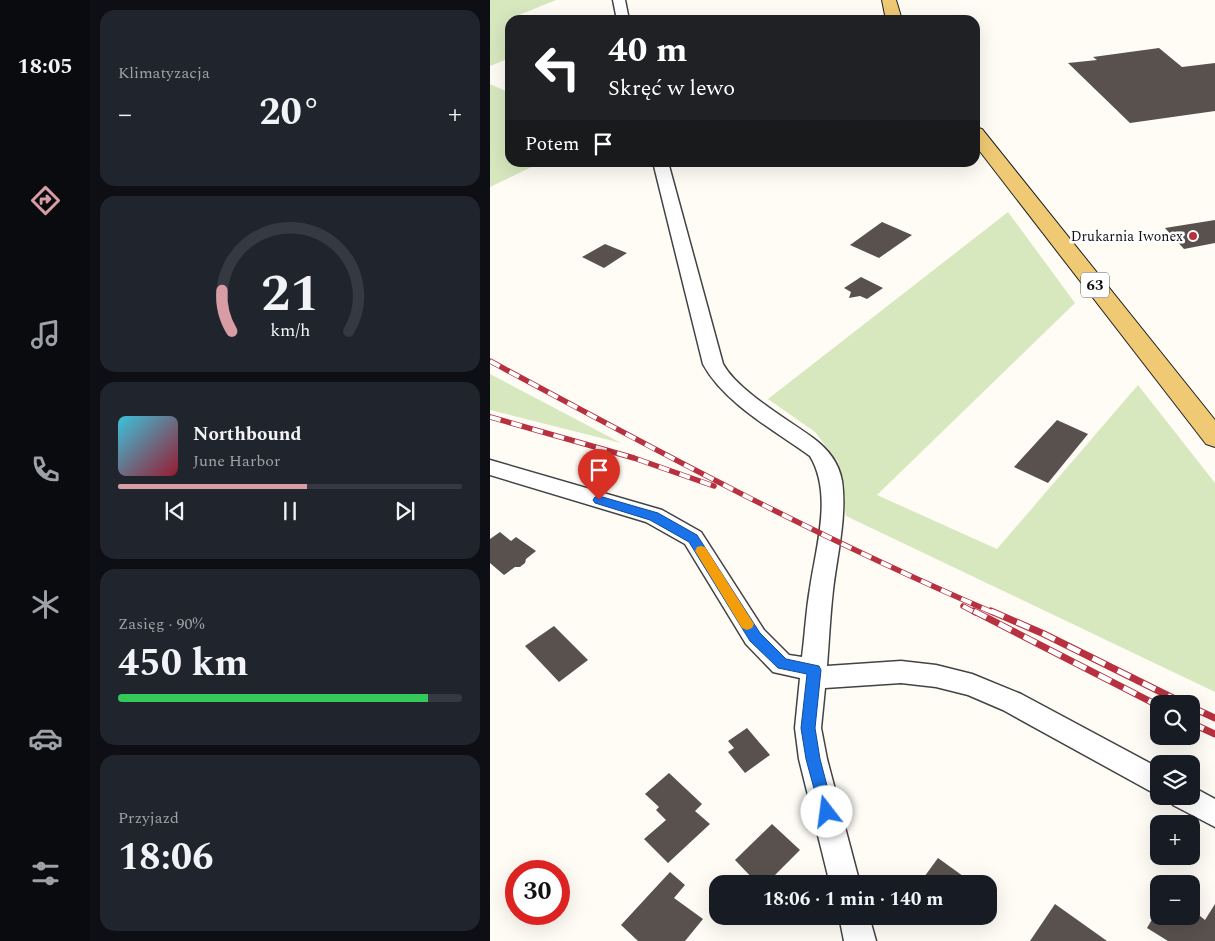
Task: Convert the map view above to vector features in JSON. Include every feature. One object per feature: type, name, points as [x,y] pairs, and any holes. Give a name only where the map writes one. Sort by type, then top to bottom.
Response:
[{"type":"main road","points":[[889,0],[893,15]]},
{"type":"main road","name":"63","points":[[980,139],[1215,438]]},
{"type":"street","points":[[619,0],[622,15]]},
{"type":"street","points":[[661,167],[714,364],[719,375],[742,397],[817,452],[826,465],[831,480],[832,515],[821,591],[808,728],[813,759],[843,875]]},
{"type":"street","points":[[490,467],[654,516],[693,538],[755,637],[782,664],[814,674],[901,672],[936,676],[972,685],[1012,702],[1150,778]]},
{"type":"street","points":[[1199,805],[1215,814]]},
{"type":"street","points":[[856,925],[860,941]]},
{"type":"green space","points":[[490,0],[556,0],[519,15],[505,15],[505,60],[490,66]]},
{"type":"green space","points":[[490,84],[505,91],[505,167],[532,167],[490,187]]},
{"type":"green space","points":[[1008,212],[1075,303],[877,495],[997,549],[1138,385],[1215,483],[1215,692],[846,516],[838,462],[815,432],[768,399]]},
{"type":"green space","points":[[490,374],[621,443],[490,410]]},
{"type":"building","points":[[1159,48],[1182,67],[1215,63],[1215,111],[1130,123],[1068,63],[1097,60],[1093,57]]},
{"type":"building","name":"Drukarnia Iwonex","points":[[1215,220],[1215,243],[1184,249],[1165,228]]},
{"type":"building","points":[[882,222],[912,235],[879,258],[850,245]]},
{"type":"building","points":[[605,244],[627,253],[604,268],[582,257]]},
{"type":"building","points":[[861,277],[883,288],[867,299],[860,296],[849,298],[851,292],[844,288]]},
{"type":"building","points":[[1057,420],[1088,434],[1048,483],[1014,467]]},
{"type":"building","points":[[500,532],[511,541],[516,537],[536,551],[520,567],[515,567],[504,575],[490,563],[490,539]]},
{"type":"building","points":[[554,626],[588,660],[559,682],[525,646]]},
{"type":"building","points":[[747,728],[770,755],[745,773],[728,752],[734,748],[728,741]]},
{"type":"building","points":[[669,773],[702,804],[695,811],[710,824],[668,863],[644,839],[666,820],[656,810],[659,807],[645,794]]},
{"type":"building","points":[[772,824],[800,850],[775,875],[749,875],[735,860]]},
{"type":"building","points":[[938,858],[962,875],[926,875]]},
{"type":"building","points":[[670,872],[685,885],[674,898],[703,919],[685,941],[638,941],[621,925]]},
{"type":"building","points":[[1055,904],[1107,941],[1030,941]]},
{"type":"building","points":[[1215,904],[1215,941],[1168,941],[1147,928],[1150,923],[1150,925],[1200,925],[1200,916],[1205,920]]},
{"type":"railway","points":[[490,361],[739,493],[865,555],[994,613]]},
{"type":"railway","points":[[490,417],[634,458],[714,486]]},
{"type":"railway","points":[[963,606],[976,613]]},
{"type":"railway","points":[[974,611],[1150,701]]},
{"type":"railway","points":[[991,611],[1044,634],[1167,695]]},
{"type":"railway","points":[[1200,711],[1215,718]]},
{"type":"railway","points":[[1200,727],[1215,734]]},
{"type":"slow traffic","points":[[701,551],[747,624]]},
{"type":"place","name":"Drukarnia Iwonex","points":[[1193,236]]},
{"type":"route","points":[[599,500],[654,516],[693,538],[755,637],[782,664],[814,670],[808,728],[813,759],[827,812]]}]
